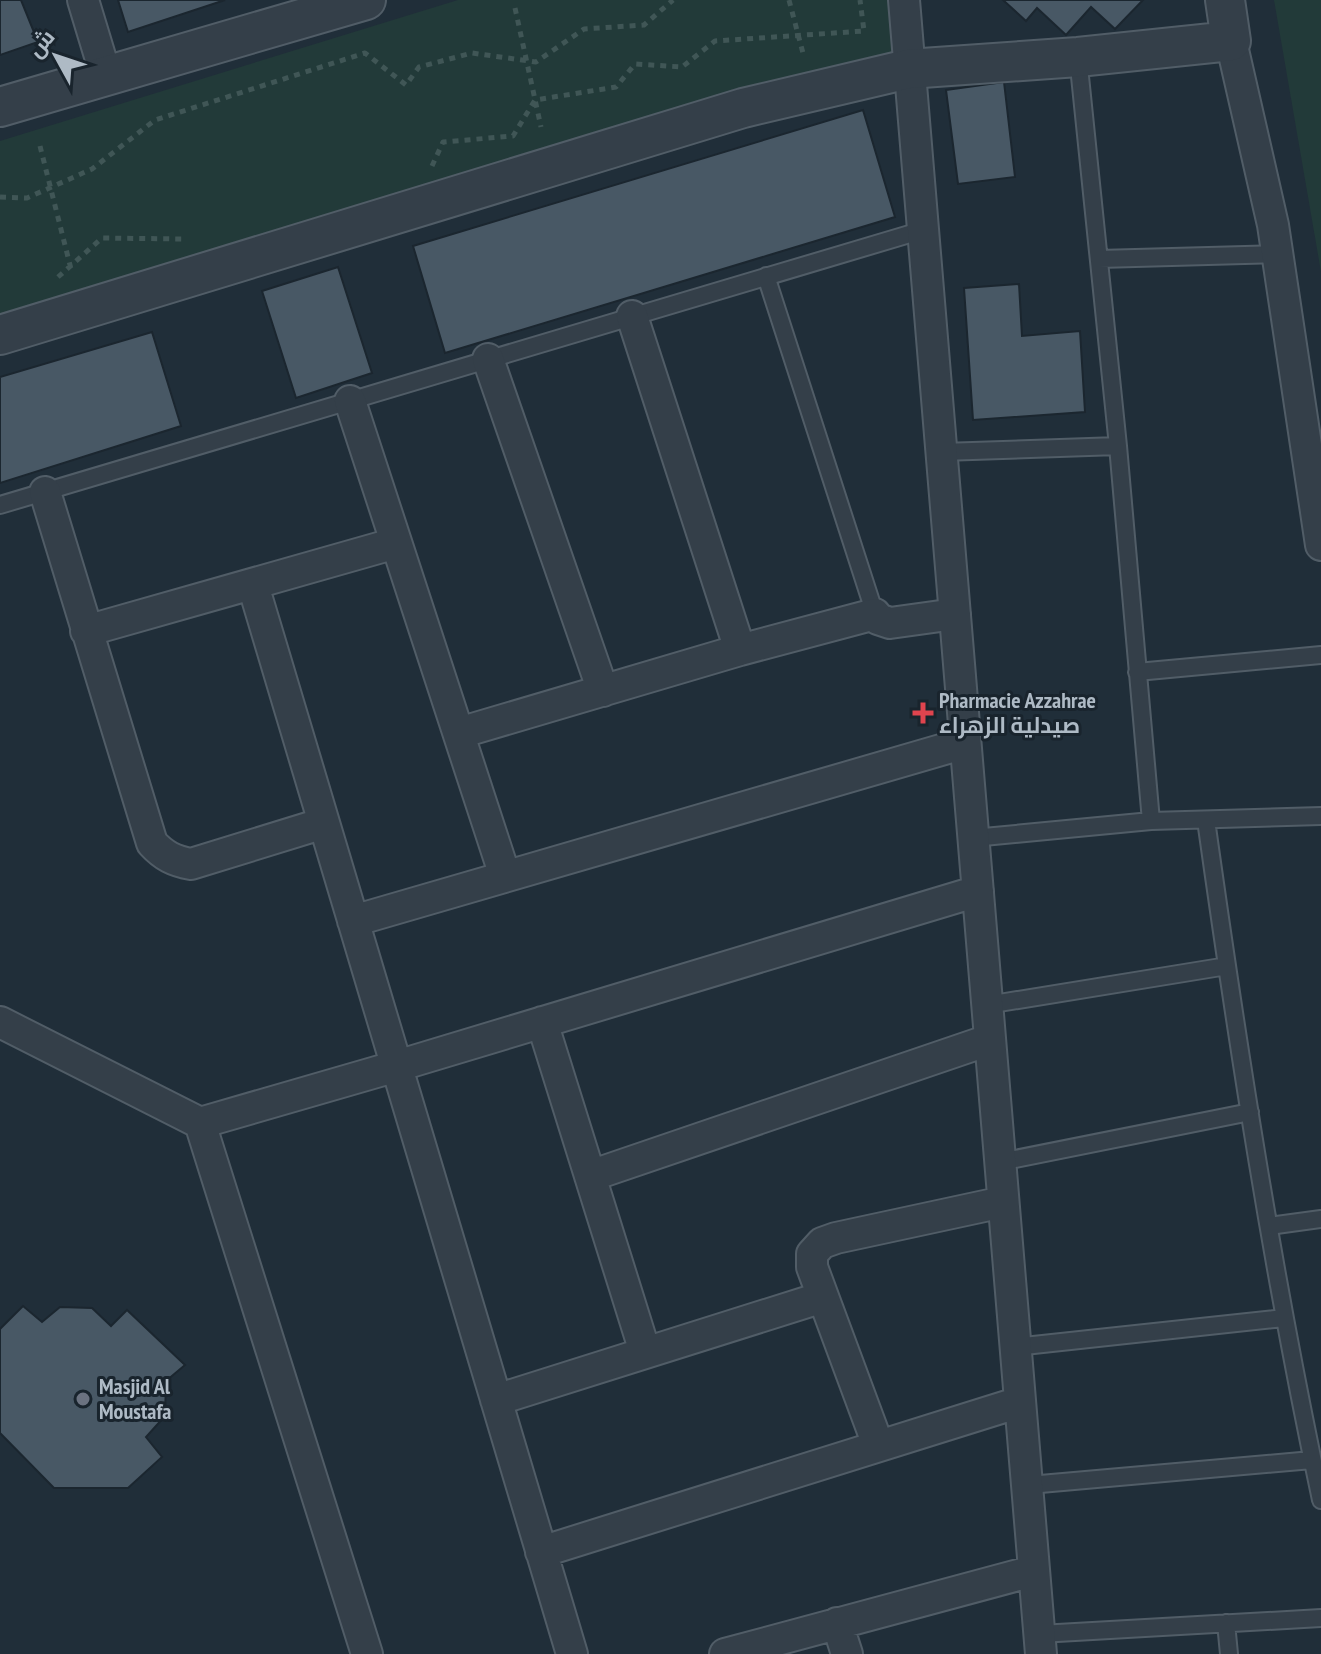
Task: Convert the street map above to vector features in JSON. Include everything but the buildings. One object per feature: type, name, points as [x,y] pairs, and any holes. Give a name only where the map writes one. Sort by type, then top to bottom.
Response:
[{"type":"street","points":[[83,0],[106,76]]},
{"type":"street","points":[[0,107],[366,0]]},
{"type":"street","points":[[904,0],[1041,1644]]},
{"type":"street","points":[[1225,0],[1231,41],[1273,225],[1321,545]]},
{"type":"street","points":[[0,335],[743,108],[908,69],[1078,57],[1231,41]]},
{"type":"street","points":[[632,316],[740,650]]},
{"type":"street","points":[[488,359],[603,691]]},
{"type":"street","points":[[350,401],[505,876]]},
{"type":"street","points":[[45,492],[152,843],[174,861],[191,864],[324,823]]},
{"type":"street","points":[[86,631],[396,543]]},
{"type":"street","points":[[253,585],[572,1654]]},
{"type":"street","points":[[459,733],[740,650],[875,614],[878,619],[890,623],[955,614]]},
{"type":"street","points":[[353,921],[965,743]]},
{"type":"street","points":[[0,1022],[200,1123],[978,891]]},
{"type":"street","points":[[542,1022],[645,1352]]},
{"type":"street","points":[[590,1176],[989,1040]]},
{"type":"street","points":[[200,1123],[367,1654]]},
{"type":"street","points":[[878,1445],[811,1260],[815,1248],[822,1243],[1003,1202]]},
{"type":"street","points":[[496,1400],[823,1297]]},
{"type":"street","points":[[541,1552],[1020,1402]]},
{"type":"street","points":[[725,1654],[1033,1571]]},
{"type":"street","points":[[837,1623],[847,1654]]},
{"type":"lane","points":[[1078,57],[1118,446],[1151,821]]},
{"type":"lane","points":[[0,505],[923,230]]},
{"type":"lane","points":[[1099,259],[1278,254]]},
{"type":"lane","points":[[766,276],[875,614]]},
{"type":"lane","points":[[942,452],[1118,446]]},
{"type":"lane","points":[[1137,672],[1321,655]]},
{"type":"lane","points":[[973,838],[1151,821],[1321,816]]},
{"type":"lane","points":[[1206,820],[1284,1318],[1321,1500]]},
{"type":"lane","points":[[987,1005],[1227,966]]},
{"type":"lane","points":[[1000,1162],[1250,1112]]},
{"type":"lane","points":[[1269,1226],[1321,1219]]},
{"type":"lane","points":[[1015,1347],[1284,1318]]},
{"type":"lane","points":[[1029,1485],[1312,1460]]},
{"type":"lane","points":[[1041,1644],[1226,1623],[1321,1618]]},
{"type":"lane","points":[[1226,1623],[1229,1654]]},
{"type":"path","points":[[0,197],[27,198],[92,169],[155,120],[365,53],[406,85],[419,67],[472,53],[536,62],[584,29],[644,25],[673,0]]},
{"type":"path","points":[[789,0],[807,69]]},
{"type":"path","points":[[427,177],[443,142],[513,136],[535,100],[616,87],[635,64],[682,67],[715,41],[864,31],[860,0]]},
{"type":"path","points":[[515,8],[541,127]]},
{"type":"path","points":[[40,146],[73,279]]},
{"type":"path","points":[[54,280],[102,238],[186,239]]},
{"type":"green space","points":[[458,0],[890,0],[900,63],[0,324],[0,141]]},
{"type":"green space","points":[[1274,0],[1321,0],[1321,272]]},
{"type":"place","name":"Pharmacie Azzahrae صيدلية الزهراء","points":[[923,713]]},
{"type":"place","name":"Masjid Al Moustafa","points":[[83,1399]]}]
